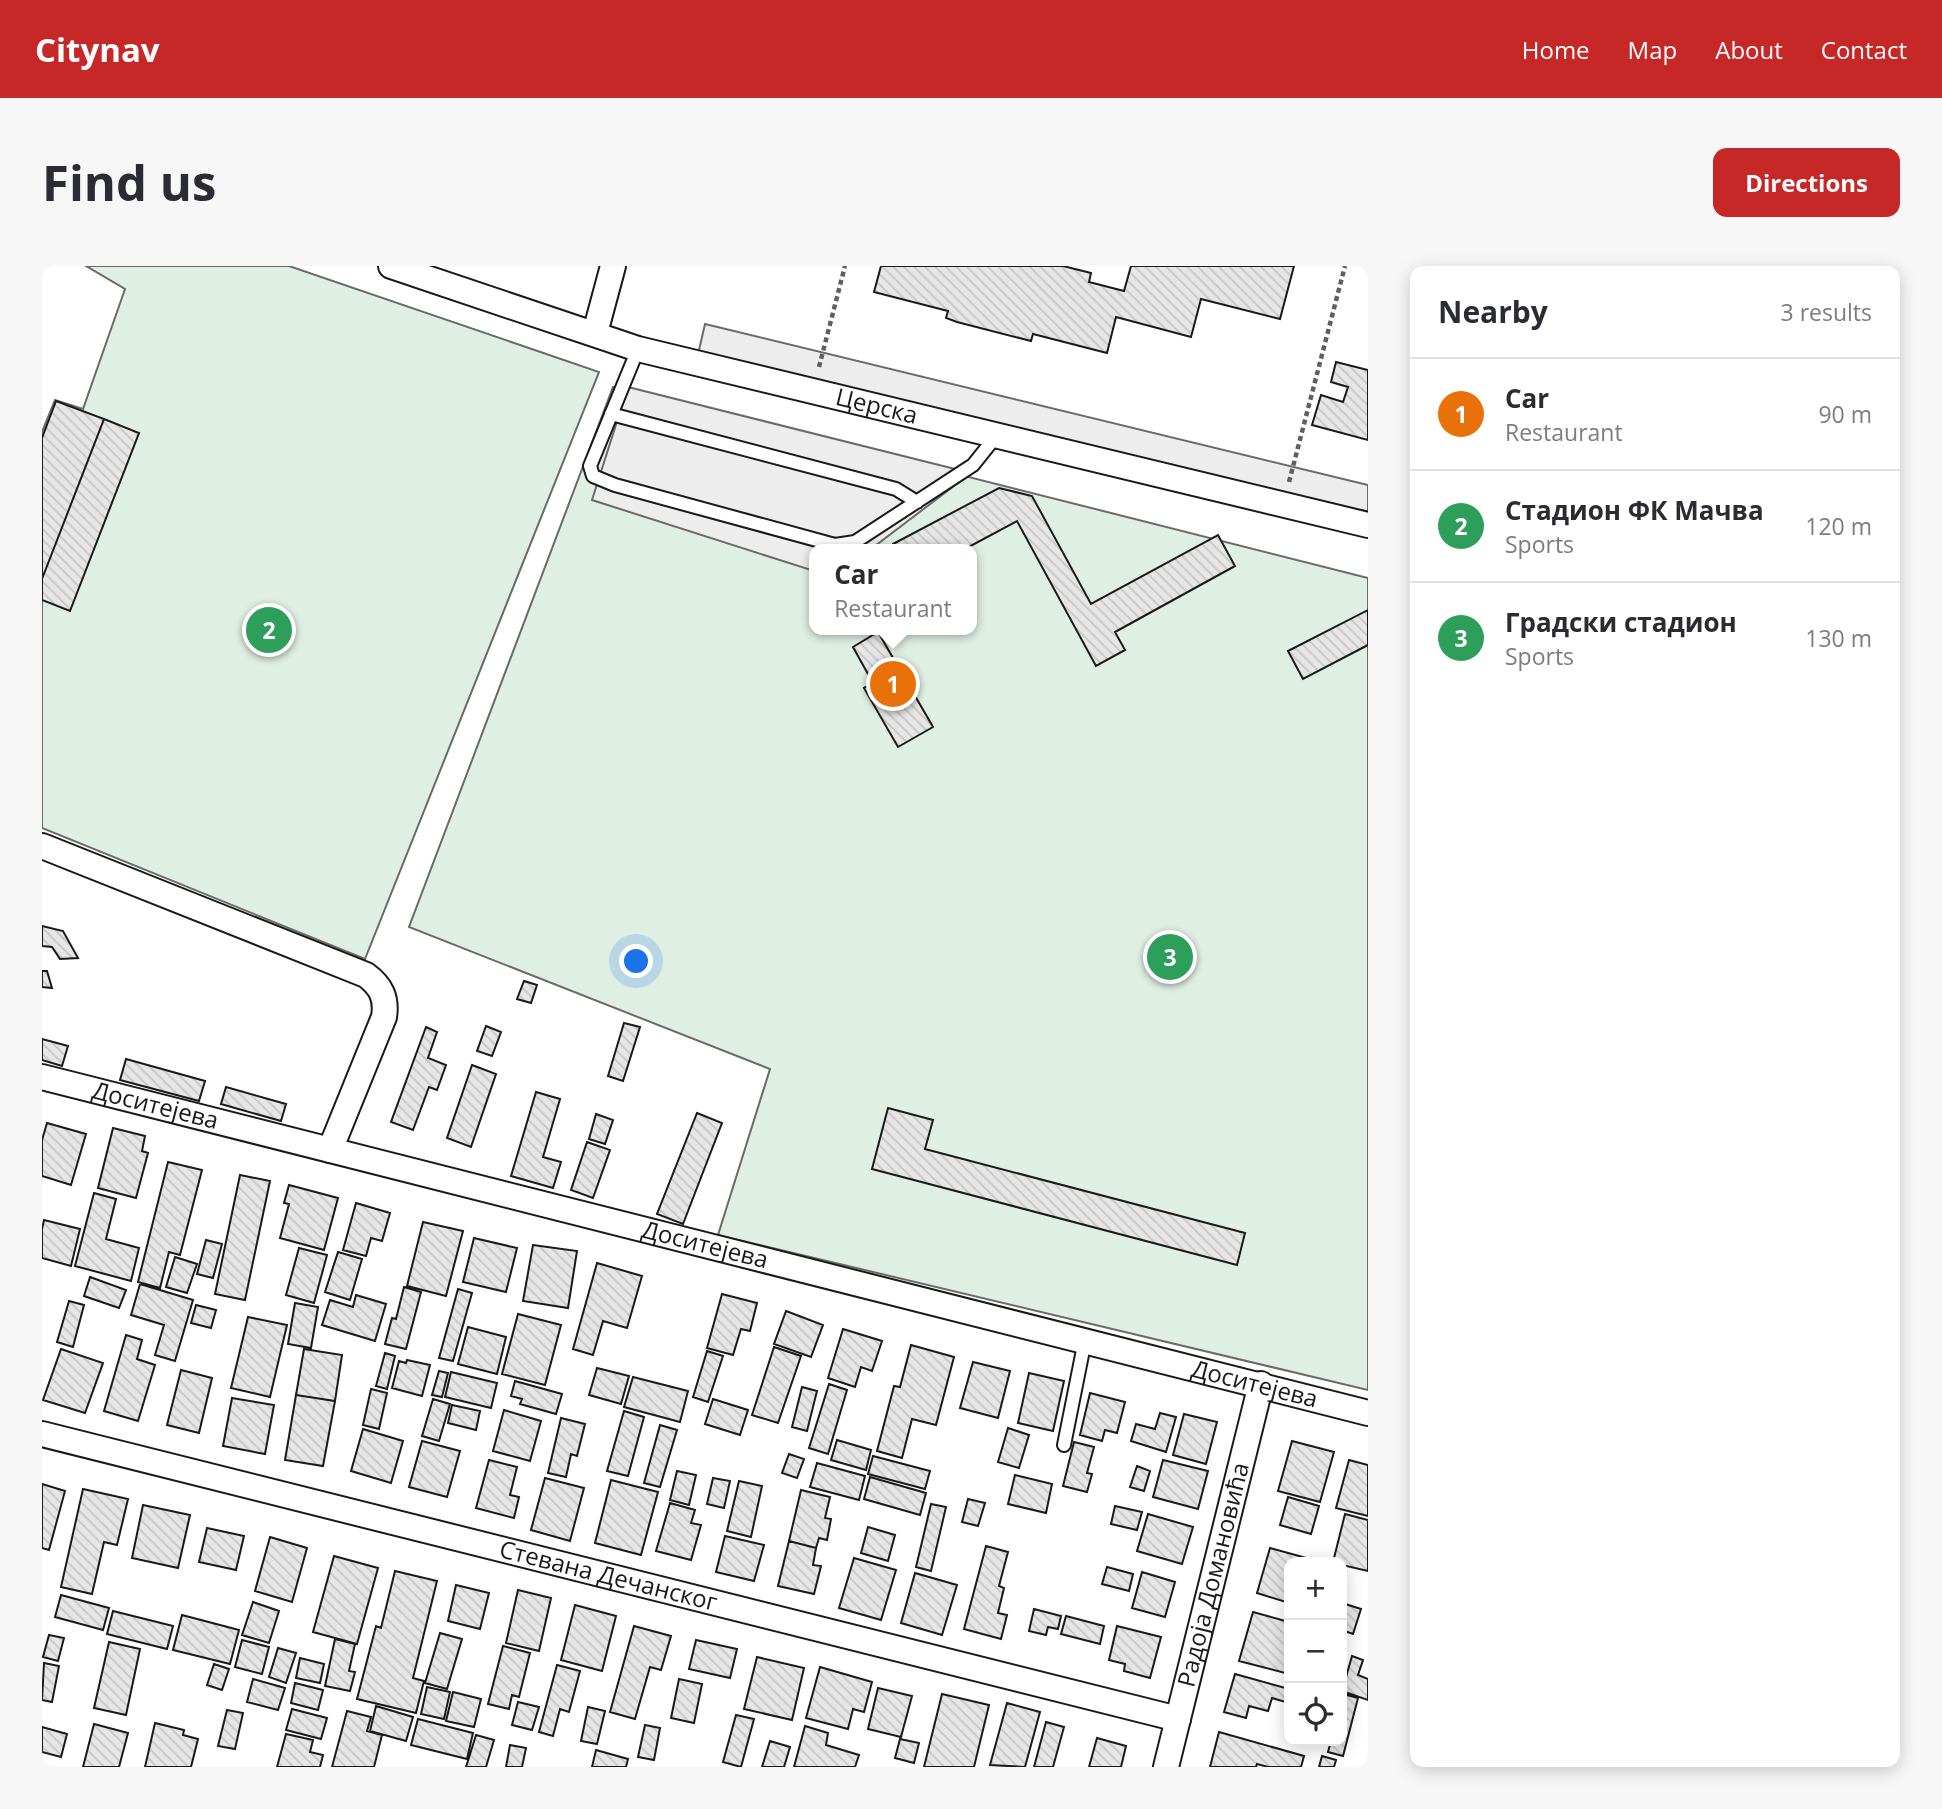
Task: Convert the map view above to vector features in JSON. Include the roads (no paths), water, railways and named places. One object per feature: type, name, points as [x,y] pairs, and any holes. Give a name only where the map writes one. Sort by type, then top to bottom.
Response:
[{"type":"street","name":"Церска","points":[[391,266],[638,349],[1368,525]]},
{"type":"street","points":[[595,333],[613,266]]},
{"type":"street","points":[[42,846],[366,975],[376,982],[385,1000],[384,1017],[330,1150]]},
{"type":"street","name":"Доситејева","points":[[42,1077],[1368,1413]]},
{"type":"street","name":"Радоја Домановића","points":[[1166,1767],[1261,1384]]},
{"type":"street","name":"Стевана Дечанског","points":[[42,1434],[1178,1719]]},
{"type":"lane","points":[[638,349],[590,466],[593,476],[615,485],[831,544]]},
{"type":"lane","points":[[611,414],[896,489],[916,502]]},
{"type":"lane","points":[[842,544],[855,542],[973,466],[997,435]]},
{"type":"lane","points":[[1064,1445],[1085,1340]]},
{"type":"place","name":"Стадион ФК Мачва","points":[[269,630]]},
{"type":"place","name":"Car","points":[[893,684]]},
{"type":"place","name":"Градски стадион","points":[[1170,957]]}]
